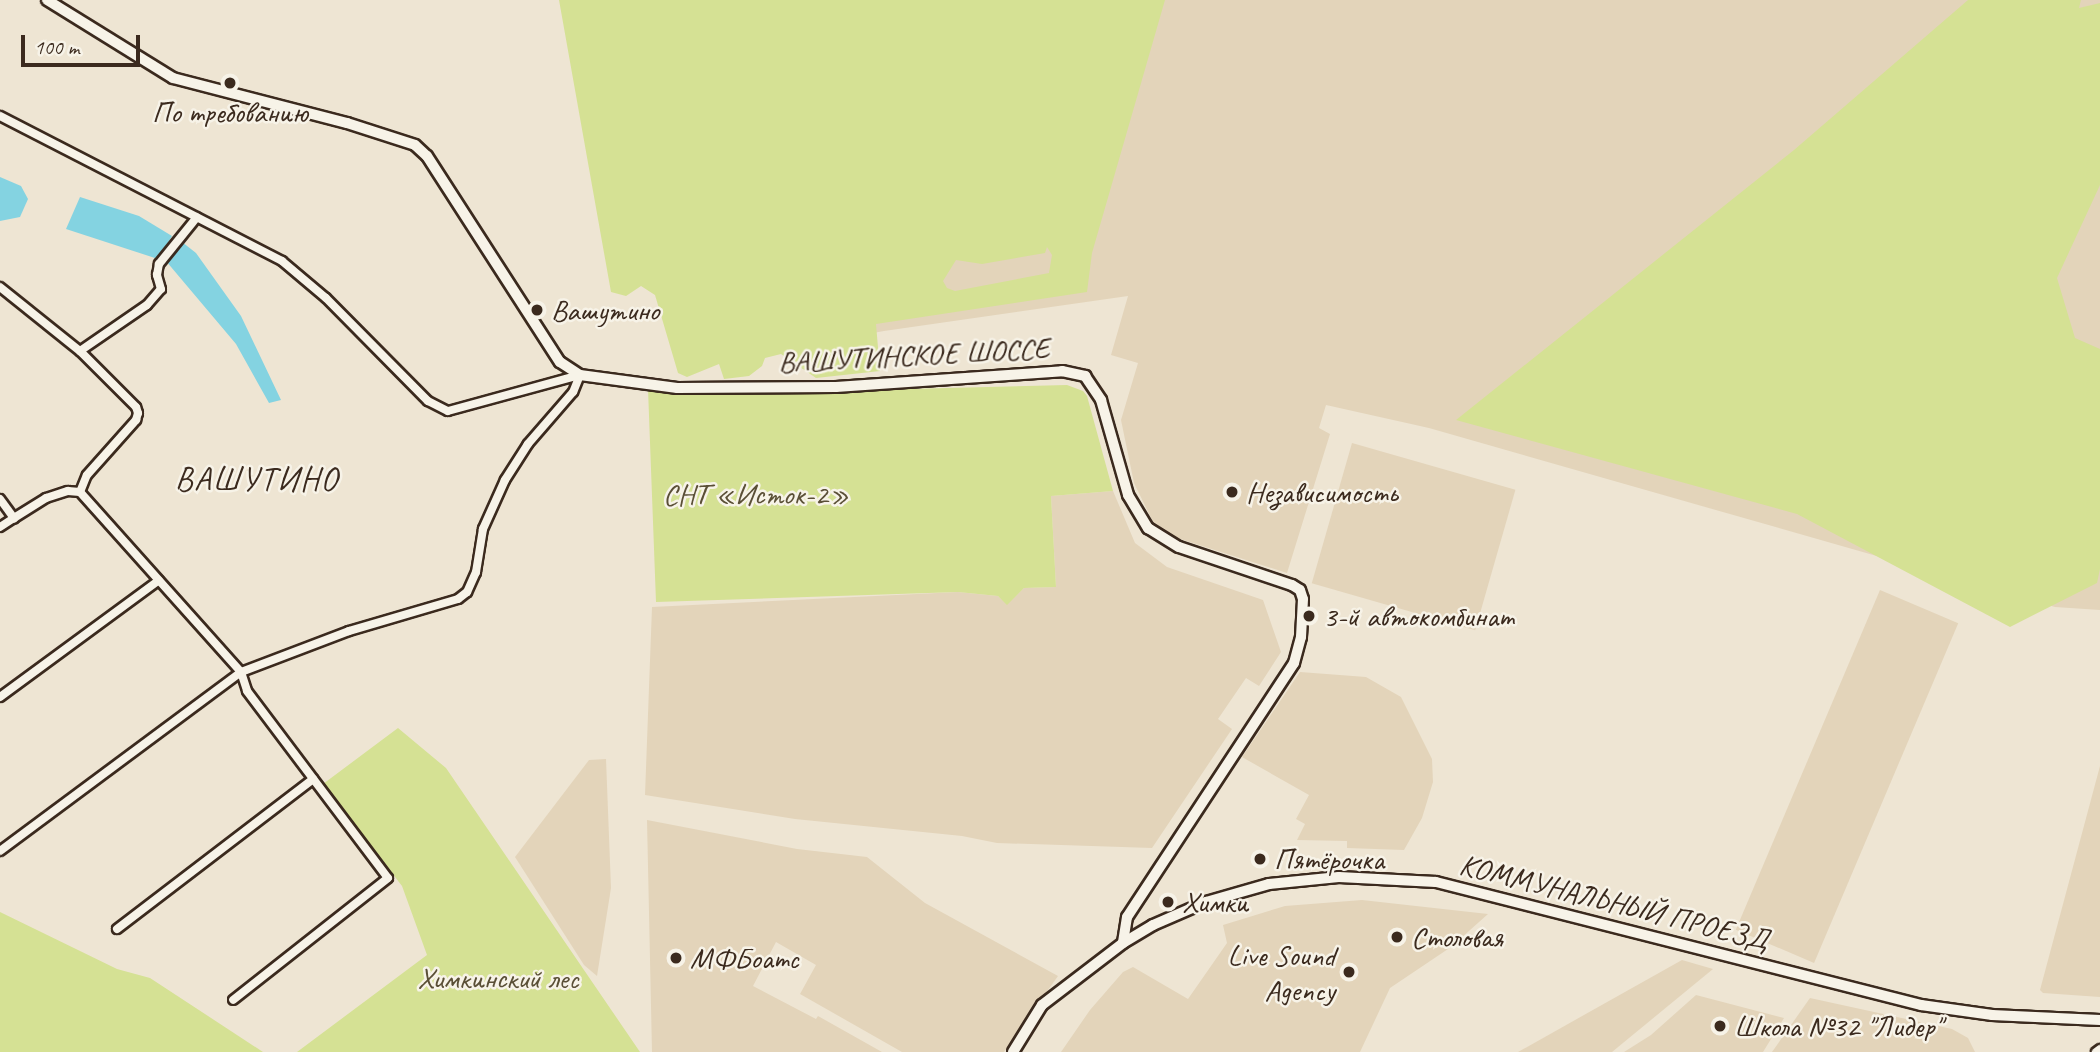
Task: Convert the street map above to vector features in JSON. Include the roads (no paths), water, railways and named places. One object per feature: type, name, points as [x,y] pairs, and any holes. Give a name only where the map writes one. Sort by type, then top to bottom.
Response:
[{"type":"street","points":[[47,0],[173,78],[347,123],[415,145],[426,156],[560,362],[580,375]]},
{"type":"street","points":[[0,116],[282,261],[326,298],[428,401],[448,411],[580,375]]},
{"type":"street","points":[[80,351],[147,305],[161,289],[157,275],[159,264],[197,217]]},
{"type":"street","points":[[0,287],[80,351],[136,407],[136,420],[87,475],[80,492]]},
{"type":"street","name":"ВАШУТИНСКОЕ ШОССЕ","points":[[580,375],[638,385],[736,388],[836,387],[1062,371],[1079,373],[1096,388],[1128,495],[1148,528],[1179,547],[1300,590],[1303,599],[1303,625],[1294,663],[1127,917],[1123,943]]},
{"type":"street","points":[[0,852],[241,672],[349,631],[458,599],[467,592],[476,572],[483,529],[505,480],[528,444],[573,392],[580,375]]},
{"type":"street","points":[[0,527],[46,498],[68,491],[80,492],[241,672],[247,691],[388,878],[233,1000]]},
{"type":"street","points":[[0,499],[13,517]]},
{"type":"street","points":[[0,697],[159,580]]},
{"type":"street","points":[[117,929],[313,779]]},
{"type":"street","name":"КОММУНАЛЬНЫЙ ПРОЕЗД","points":[[1123,943],[1194,906],[1269,884],[1339,877],[1397,877],[1465,888],[1921,1005],[1992,1015],[2100,1020]]},
{"type":"street","points":[[1013,1052],[1042,1005],[1123,943]]},
{"type":"water","points":[[0,177],[21,186],[28,199],[20,217],[0,221]]},
{"type":"water","points":[[80,197],[139,216],[172,236],[158,259],[66,229]]},
{"type":"water","points":[[182,242],[196,253],[241,316],[281,400],[269,403],[236,344],[166,261]]},
{"type":"place","name":"По требованию","points":[[230,83]]},
{"type":"place","name":"Вашутино","points":[[537,310]]},
{"type":"place","name":"Независимость","points":[[1232,492]]},
{"type":"place","name":"3-й автокомбинат","points":[[1309,616]]},
{"type":"place","name":"Пятёрочка","points":[[1260,859]]},
{"type":"place","name":"Химки","points":[[1168,902]]},
{"type":"place","name":"Столовая","points":[[1397,937]]},
{"type":"place","name":"МФБоатс","points":[[676,958]]},
{"type":"place","name":"Live Sound Agency","points":[[1349,972]]},
{"type":"place","name":"Школа №32 \"Лидер\"","points":[[1720,1026]]},
{"type":"district","name":"ВАШУТИНО","points":[[257,480]]},
{"type":"park label","name":"СНТ «Исток-2»","points":[[756,494]]},
{"type":"park label","name":"Химкинский лес","points":[[498,978]]}]
